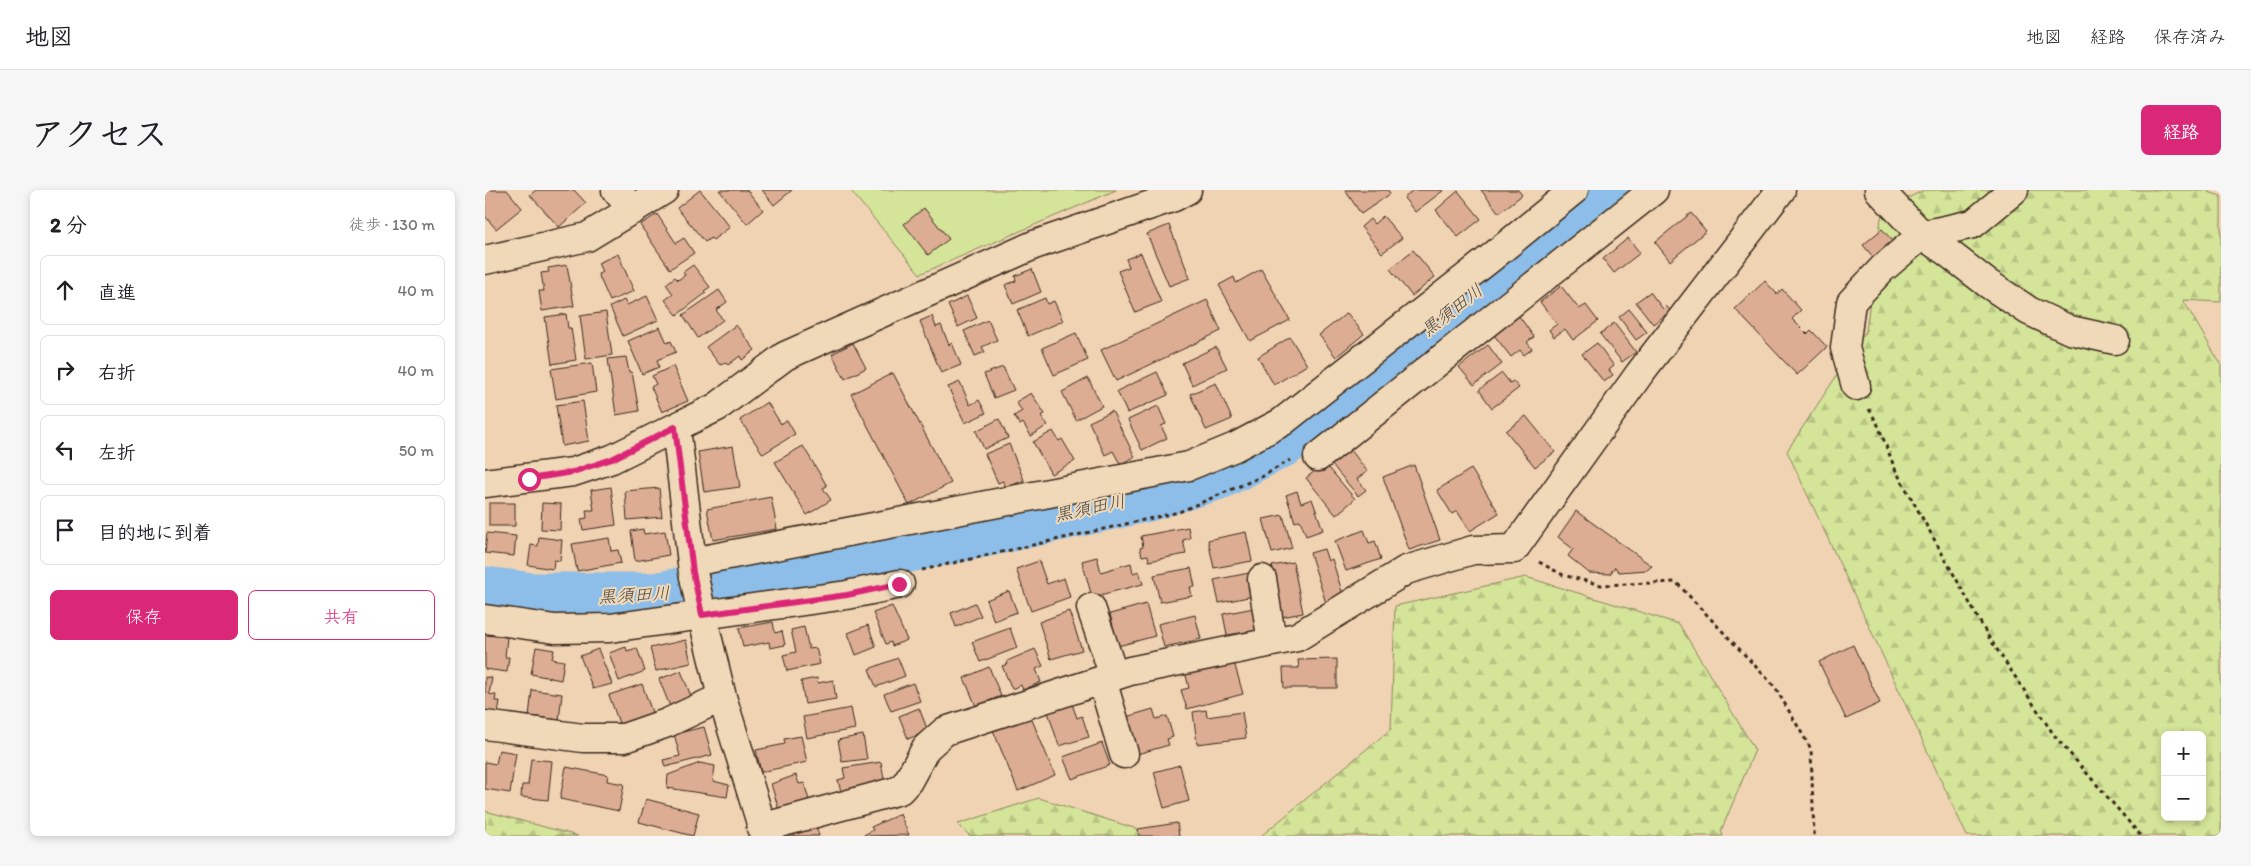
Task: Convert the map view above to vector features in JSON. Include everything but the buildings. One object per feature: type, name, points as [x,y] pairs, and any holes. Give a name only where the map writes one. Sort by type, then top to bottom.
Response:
[{"type":"street","points":[[485,260],[587,237],[625,200],[664,190]]},
{"type":"street","points":[[485,483],[573,472],[612,459],[717,407],[785,356],[1034,245],[1174,197],[1187,190]]},
{"type":"street","points":[[693,567],[1189,466],[1235,447],[1282,422],[1574,190]]},
{"type":"street","points":[[1318,456],[1654,190]]},
{"type":"street","points":[[675,427],[693,567],[702,615],[722,697],[763,832],[900,790],[908,781],[926,748],[945,731],[1108,678],[1297,637],[1406,570],[1473,550],[1514,550],[1640,373],[1781,190]]},
{"type":"street","points":[[1879,190],[1923,235],[1987,283],[2029,311],[2070,330],[2115,340]]},
{"type":"street","points":[[1856,386],[1845,348],[1851,302],[1882,269],[1923,235],[1973,224],[2014,190]]},
{"type":"street","points":[[1262,579],[1271,642]]},
{"type":"street","points":[[485,620],[555,629],[610,628],[847,595],[899,584]]},
{"type":"street","points":[[1091,608],[1124,754]]},
{"type":"street","points":[[485,726],[583,738],[624,738],[667,723],[722,697]]},
{"type":"path","points":[[1856,386],[1878,425],[1895,469],[1988,636],[2054,735],[2141,836]]},
{"type":"path","points":[[1514,550],[1563,575],[1601,585],[1676,582],[1775,687],[1811,749],[1814,836]]},
{"type":"green space","points":[[850,190],[1116,190],[920,274]]},
{"type":"green space","points":[[1924,190],[2208,190],[2208,192],[2221,196],[2221,302],[2183,300],[2221,365],[2221,836],[1967,836],[1787,451],[1866,331],[1882,211]]},
{"type":"green space","points":[[1526,577],[1679,624],[1755,750],[1721,831],[1723,836],[1261,836],[1391,729],[1395,606]]},
{"type":"green space","points":[[1039,798],[1159,836],[970,836],[958,824]]},
{"type":"green space","points":[[485,811],[578,836],[485,836]]},
{"type":"waterway","name":"黒須田川","points":[[485,592],[533,598],[655,598],[974,534],[1144,497],[1219,474],[1284,441],[1605,190]]},
{"type":"route","points":[[529,479],[573,472],[612,459],[675,427],[693,572],[702,615],[847,595],[899,584]]}]
